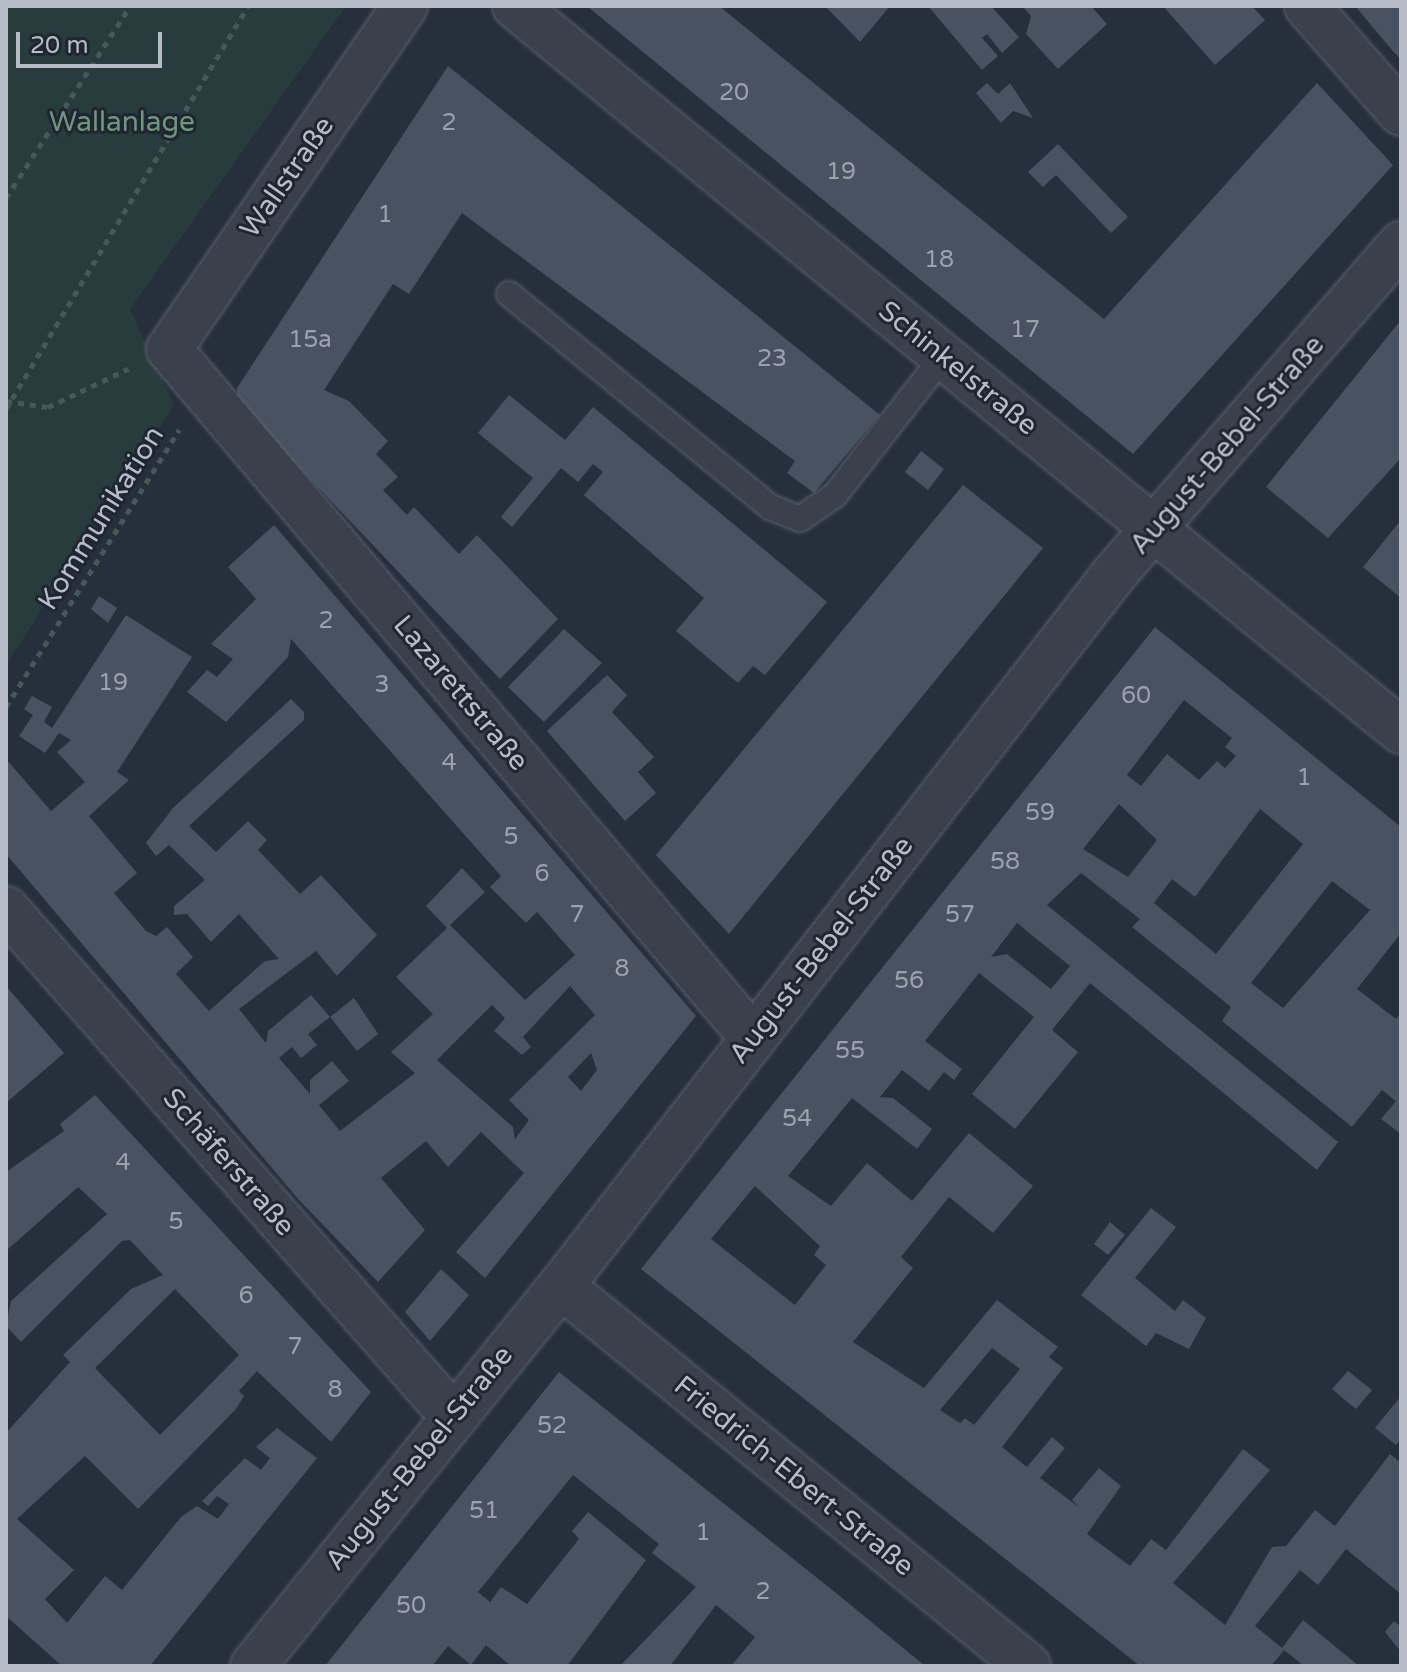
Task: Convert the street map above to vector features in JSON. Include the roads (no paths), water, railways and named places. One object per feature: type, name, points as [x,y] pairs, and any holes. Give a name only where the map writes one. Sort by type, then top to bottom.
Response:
[{"type":"street","name":"Wallstraße","points":[[169,349],[405,6]]},
{"type":"street","name":"Schinkelstraße","points":[[515,6],[1401,731]]},
{"type":"street","points":[[1307,6],[1401,113]]},
{"type":"street","name":"August-Bebel-Straße","points":[[253,1666],[451,1414],[561,1286],[1155,529],[1401,244]]},
{"type":"street","name":"Lazarettstraße","points":[[169,349],[753,1038]]},
{"type":"street","name":"Schäferstraße","points":[[6,909],[451,1414]]},
{"type":"street","name":"Friedrich-Ebert-Straße","points":[[561,1286],[1028,1666]]},
{"type":"lane","points":[[509,294],[770,507],[800,519],[835,495],[943,357]]},
{"type":"park label","name":"Wallanlage","points":[[122,122]]}]
